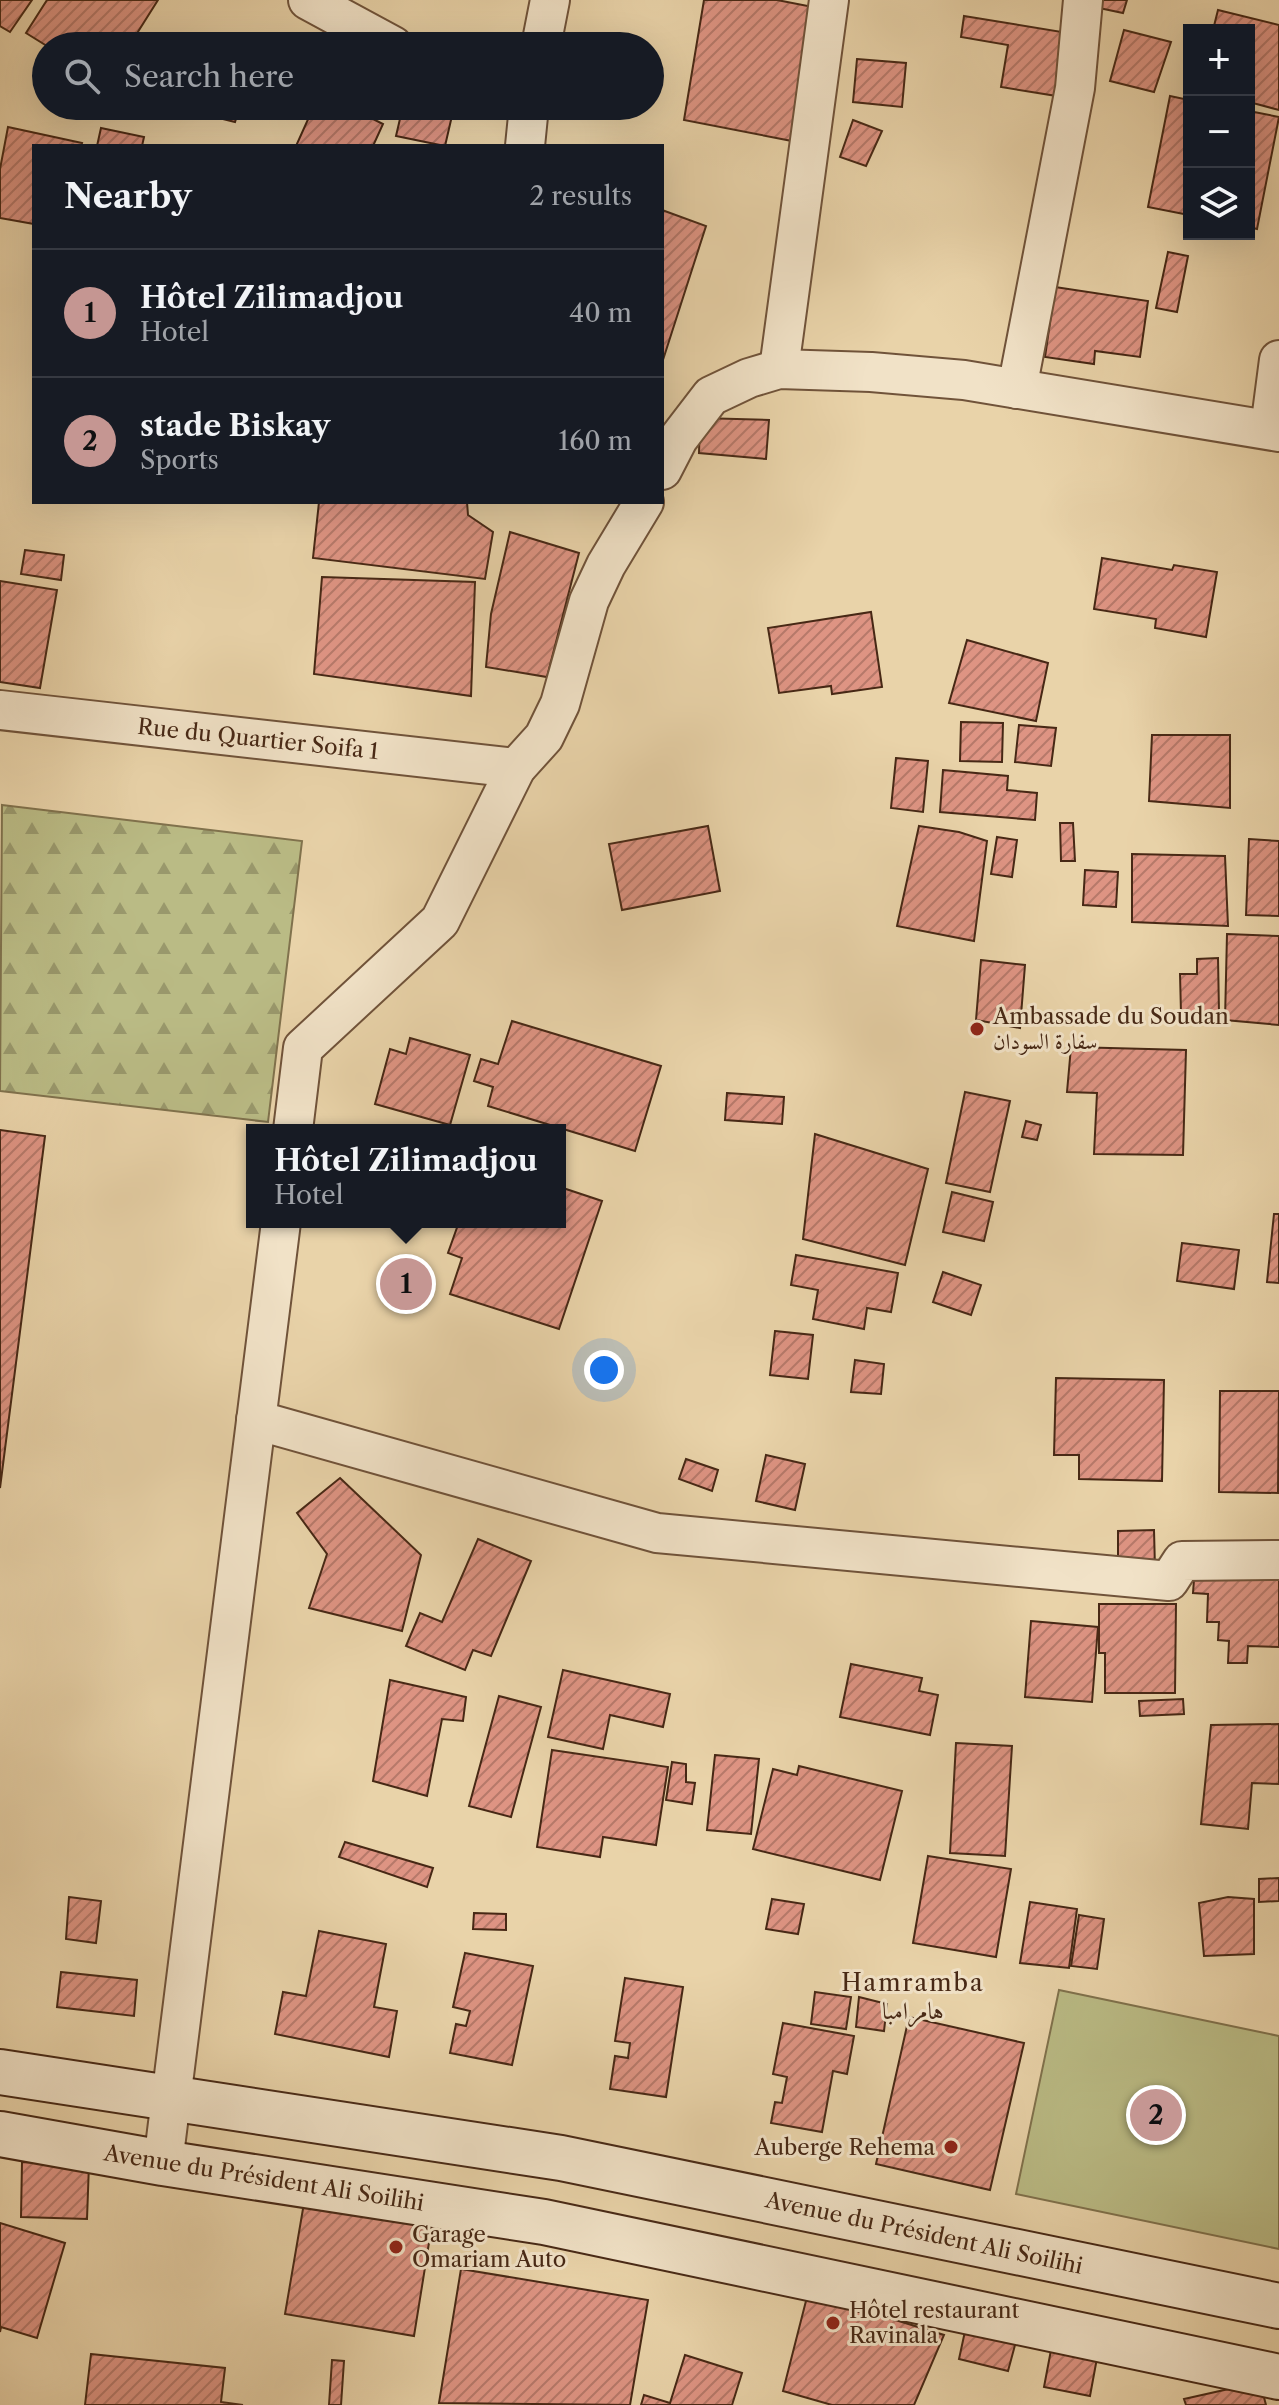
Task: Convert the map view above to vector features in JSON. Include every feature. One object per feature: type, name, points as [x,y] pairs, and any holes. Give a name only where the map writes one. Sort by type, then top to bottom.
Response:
[{"type":"street","points":[[308,0],[367,32]]},
{"type":"street","points":[[544,32],[550,0]]},
{"type":"street","points":[[779,369],[829,0]]},
{"type":"street","points":[[1017,389],[1075,88],[1083,0]]},
{"type":"street","points":[[664,466],[678,439],[711,396],[749,378],[779,369],[871,372],[964,380],[1274,431],[1279,360]]},
{"type":"street","points":[[294,1124],[303,1048],[440,921],[516,768],[544,737],[560,704],[589,601],[606,565],[643,504]]},
{"type":"street","name":"Rue du Quartier Soifa 1","points":[[0,710],[516,768]]},
{"type":"street","points":[[163,2163],[280,1228]]},
{"type":"street","points":[[256,1420],[657,1533],[1169,1581],[1182,1561],[1279,1560]]},
{"type":"street","name":"Avenue du Président Ali Soilihi","points":[[0,2072],[561,2158],[1279,2306]]},
{"type":"street","name":"Avenue du Président Ali Soilihi","points":[[0,2134],[163,2163],[544,2222],[1279,2377]]},
{"type":"green space","points":[[2,805],[302,841],[268,1122],[0,1091]]},
{"type":"green space","points":[[1059,1990],[1279,2036],[1279,2249],[1016,2194]]},
{"type":"building","points":[[0,0],[32,0],[10,32],[0,26]]},
{"type":"building","points":[[47,0],[158,0],[138,32],[32,32],[32,37],[26,33]]},
{"type":"building","points":[[704,0],[777,0],[813,7],[792,141],[684,120]]},
{"type":"building","points":[[1101,0],[1127,0],[1123,13],[1099,8]]},
{"type":"building","points":[[1218,10],[1279,25],[1279,110],[1255,104],[1255,24],[1214,24]]},
{"type":"building","points":[[964,16],[1074,34],[1063,97],[1001,87],[1008,45],[961,37]]},
{"type":"building","points":[[1124,30],[1171,42],[1154,92],[1110,81]]},
{"type":"building","points":[[857,59],[906,63],[902,107],[853,102]]},
{"type":"building","points":[[1170,96],[1183,99],[1183,214],[1148,207]]},
{"type":"building","points":[[1255,112],[1279,117],[1255,228]]},
{"type":"building","points":[[308,120],[375,120],[383,124],[374,144],[297,144]]},
{"type":"building","points":[[400,120],[451,120],[445,144],[396,136]]},
{"type":"building","points":[[853,120],[882,131],[866,166],[840,157]]},
{"type":"building","points":[[8,127],[82,143],[32,144],[32,224],[0,218],[0,169]]},
{"type":"building","points":[[101,128],[144,137],[142,144],[97,144]]},
{"type":"building","points":[[664,211],[706,226],[664,357]]},
{"type":"building","points":[[1168,252],[1188,256],[1177,312],[1156,308]]},
{"type":"building","points":[[1055,287],[1148,301],[1140,357],[1095,351],[1094,364],[1045,357]]},
{"type":"building","points":[[700,418],[769,420],[766,459],[699,453]]},
{"type":"building","points":[[319,504],[467,504],[468,515],[493,532],[485,579],[313,558]]},
{"type":"building","points":[[510,532],[579,553],[547,677],[486,667],[491,614]]},
{"type":"building","points":[[25,550],[64,555],[61,580],[21,574]]},
{"type":"building","points":[[1102,558],[1172,570],[1174,565],[1217,572],[1206,637],[1155,628],[1156,619],[1094,609]]},
{"type":"building","points":[[322,577],[475,582],[471,696],[314,674]]},
{"type":"building","points":[[0,581],[57,590],[40,688],[0,682]]},
{"type":"building","points":[[871,612],[882,687],[832,694],[831,686],[779,693],[768,628]]},
{"type":"building","points":[[967,640],[1048,663],[1036,721],[949,703]]},
{"type":"building","points":[[961,722],[1003,723],[1002,762],[960,761]]},
{"type":"building","points":[[1019,725],[1056,728],[1051,766],[1015,762]]},
{"type":"building","points":[[1152,735],[1230,735],[1230,808],[1149,801]]},
{"type":"building","points":[[896,758],[928,761],[923,812],[891,808]]},
{"type":"building","points":[[943,770],[1008,776],[1007,790],[1037,793],[1035,820],[940,812]]},
{"type":"building","points":[[1060,823],[1073,823],[1075,861],[1061,861]]},
{"type":"building","points":[[708,826],[720,891],[622,910],[609,844]]},
{"type":"building","points":[[919,826],[959,832],[987,841],[974,941],[897,926]]},
{"type":"building","points":[[997,837],[1017,840],[1012,877],[991,874]]},
{"type":"building","points":[[1249,839],[1279,841],[1279,916],[1246,915]]},
{"type":"building","points":[[1132,854],[1225,856],[1228,926],[1132,922]]},
{"type":"building","points":[[1085,870],[1118,872],[1116,907],[1083,905]]},
{"type":"building","points":[[1227,934],[1279,936],[1279,1025],[1225,1020]]},
{"type":"building","points":[[1218,958],[1219,1012],[1181,1013],[1180,974],[1197,974],[1197,959]]},
{"type":"building","points":[[981,960],[1025,965],[1020,1028],[976,1020]]},
{"type":"building","points":[[512,1021],[661,1066],[635,1151],[566,1130],[566,1124],[547,1124],[488,1106],[493,1087],[474,1081],[481,1059],[498,1064]]},
{"type":"building","points":[[410,1038],[470,1055],[450,1124],[375,1104],[390,1049],[406,1054]]},
{"type":"building","points":[[1071,1047],[1186,1050],[1183,1155],[1094,1154],[1097,1093],[1067,1092]]},
{"type":"building","points":[[965,1092],[1010,1101],[990,1192],[946,1183]]},
{"type":"building","points":[[727,1093],[784,1097],[782,1124],[725,1120]]},
{"type":"building","points":[[1026,1121],[1041,1125],[1037,1140],[1022,1137]]},
{"type":"building","points":[[0,1130],[45,1136],[0,1488]]},
{"type":"building","points":[[815,1134],[928,1169],[905,1265],[803,1239]]},
{"type":"building","points":[[566,1189],[602,1201],[559,1329],[450,1294],[462,1258],[448,1253],[457,1228],[566,1228]]},
{"type":"building","points":[[952,1192],[993,1202],[984,1241],[943,1232]]},
{"type":"building","points":[[1274,1214],[1279,1214],[1279,1283],[1267,1282]]},
{"type":"building","points":[[1182,1243],[1239,1250],[1234,1289],[1177,1281]]},
{"type":"building","points":[[796,1255],[898,1273],[891,1312],[867,1308],[864,1329],[813,1319],[818,1290],[791,1285]]},
{"type":"building","points":[[943,1272],[981,1285],[971,1315],[933,1302]]},
{"type":"building","points":[[775,1331],[813,1335],[808,1379],[770,1375]]},
{"type":"building","points":[[855,1360],[884,1364],[881,1394],[851,1392]]},
{"type":"building","points":[[1056,1378],[1164,1380],[1162,1481],[1079,1479],[1079,1455],[1054,1455]]},
{"type":"building","points":[[1220,1391],[1279,1391],[1278,1493],[1219,1492]]},
{"type":"building","points":[[766,1455],[805,1464],[795,1510],[756,1501]]},
{"type":"building","points":[[686,1459],[718,1470],[712,1491],[679,1479]]},
{"type":"building","points":[[340,1478],[421,1555],[402,1631],[309,1608],[327,1554],[297,1513]]},
{"type":"building","points":[[1154,1530],[1155,1568],[1118,1568],[1118,1531]]},
{"type":"building","points":[[478,1539],[531,1561],[491,1656],[473,1650],[465,1670],[406,1646],[420,1613],[442,1622]]},
{"type":"building","points":[[1195,1566],[1279,1570],[1279,1647],[1248,1646],[1247,1663],[1228,1663],[1229,1641],[1218,1640],[1219,1622],[1207,1622],[1208,1594],[1193,1593]]},
{"type":"building","points":[[1099,1604],[1176,1604],[1175,1693],[1105,1693],[1105,1653],[1099,1653]]},
{"type":"building","points":[[1031,1621],[1098,1627],[1092,1702],[1025,1697]]},
{"type":"building","points":[[851,1664],[922,1678],[919,1691],[938,1695],[930,1735],[840,1717]]},
{"type":"building","points":[[563,1670],[670,1694],[663,1727],[610,1715],[603,1749],[548,1737]]},
{"type":"building","points":[[390,1680],[466,1697],[463,1721],[442,1719],[427,1796],[373,1781]]},
{"type":"building","points":[[499,1696],[541,1707],[511,1817],[469,1806]]},
{"type":"building","points":[[1183,1699],[1184,1714],[1140,1716],[1139,1701]]},
{"type":"building","points":[[1279,1724],[1279,1784],[1252,1783],[1248,1829],[1201,1824],[1211,1725]]},
{"type":"building","points":[[956,1743],[1012,1746],[1005,1856],[950,1853]]},
{"type":"building","points":[[552,1750],[668,1767],[656,1845],[603,1837],[600,1857],[537,1847]]},
{"type":"building","points":[[715,1755],[759,1759],[751,1834],[707,1830]]},
{"type":"building","points":[[672,1762],[686,1764],[686,1782],[695,1783],[692,1804],[666,1800]]},
{"type":"building","points":[[799,1766],[902,1791],[880,1880],[753,1849],[773,1769],[797,1775]]},
{"type":"building","points":[[345,1842],[433,1868],[427,1887],[339,1857]]},
{"type":"building","points":[[928,1856],[1011,1869],[996,1957],[913,1943]]},
{"type":"building","points":[[1279,1878],[1279,1901],[1259,1902],[1259,1879]]},
{"type":"building","points":[[69,1897],[101,1901],[96,1943],[66,1939]]},
{"type":"building","points":[[1228,1897],[1254,1899],[1254,1954],[1204,1956],[1199,1903]]},
{"type":"building","points":[[772,1899],[804,1904],[798,1934],[766,1929]]},
{"type":"building","points":[[1030,1902],[1077,1909],[1069,1968],[1020,1963]]},
{"type":"building","points":[[474,1913],[506,1914],[506,1930],[473,1929]]},
{"type":"building","points":[[1079,1915],[1104,1919],[1097,1969],[1071,1966]]},
{"type":"building","points":[[319,1931],[386,1944],[374,2007],[397,2011],[389,2057],[275,2034],[283,1992],[306,1996]]},
{"type":"building","points":[[465,1953],[533,1966],[512,2065],[450,2053],[456,2024],[466,2026],[470,2011],[453,2007]]},
{"type":"building","points":[[61,1972],[137,1980],[134,2016],[57,2007]]},
{"type":"building","points":[[625,1978],[683,1987],[666,2097],[610,2089],[615,2056],[628,2058],[630,2043],[615,2041]]},
{"type":"building","points":[[815,1992],[851,1997],[846,2029],[811,2024]]},
{"type":"building","points":[[859,1997],[887,2004],[884,2031],[856,2027]]},
{"type":"building","points":[[909,2017],[1024,2043],[990,2190],[876,2164]]},
{"type":"building","points":[[783,2023],[854,2036],[847,2074],[833,2071],[822,2132],[771,2123],[775,2102],[782,2103],[787,2077],[773,2074]]},
{"type":"building","points":[[22,2162],[89,2164],[87,2219],[21,2217]]},
{"type":"building","points":[[304,2203],[432,2224],[414,2336],[285,2314]]},
{"type":"building","points":[[0,2223],[65,2243],[37,2338],[1,2327],[0,2332]]},
{"type":"building","points":[[461,2269],[648,2300],[630,2405],[439,2403]]},
{"type":"building","points":[[808,2293],[944,2335],[914,2405],[832,2405],[783,2391]]},
{"type":"building","points":[[967,2322],[1018,2334],[1008,2371],[959,2359]]},
{"type":"building","points":[[1051,2350],[1097,2358],[1090,2396],[1044,2387]]},
{"type":"building","points":[[91,2354],[225,2368],[221,2402],[243,2405],[85,2405]]},
{"type":"building","points":[[685,2355],[742,2373],[732,2405],[641,2405],[644,2395],[670,2403]]},
{"type":"building","points":[[332,2360],[344,2361],[341,2405],[329,2405]]},
{"type":"building","points":[[1260,2382],[1266,2405],[1186,2405],[1184,2399]]},
{"type":"place","name":"Ambassade du Soudan سفارة السودان","points":[[977,1029]]},
{"type":"place","name":"Hôtel Zilimadjou","points":[[406,1284]]},
{"type":"place","name":"stade Biskay","points":[[1156,2115]]},
{"type":"place","name":"Auberge Rehema","points":[[951,2147]]},
{"type":"place","name":"Garage Omariam Auto","points":[[396,2247]]},
{"type":"place","name":"Hôtel restaurant Ravinala","points":[[833,2323]]},
{"type":"district","name":"Hamramba هامرامبا","points":[[913,1996]]}]
